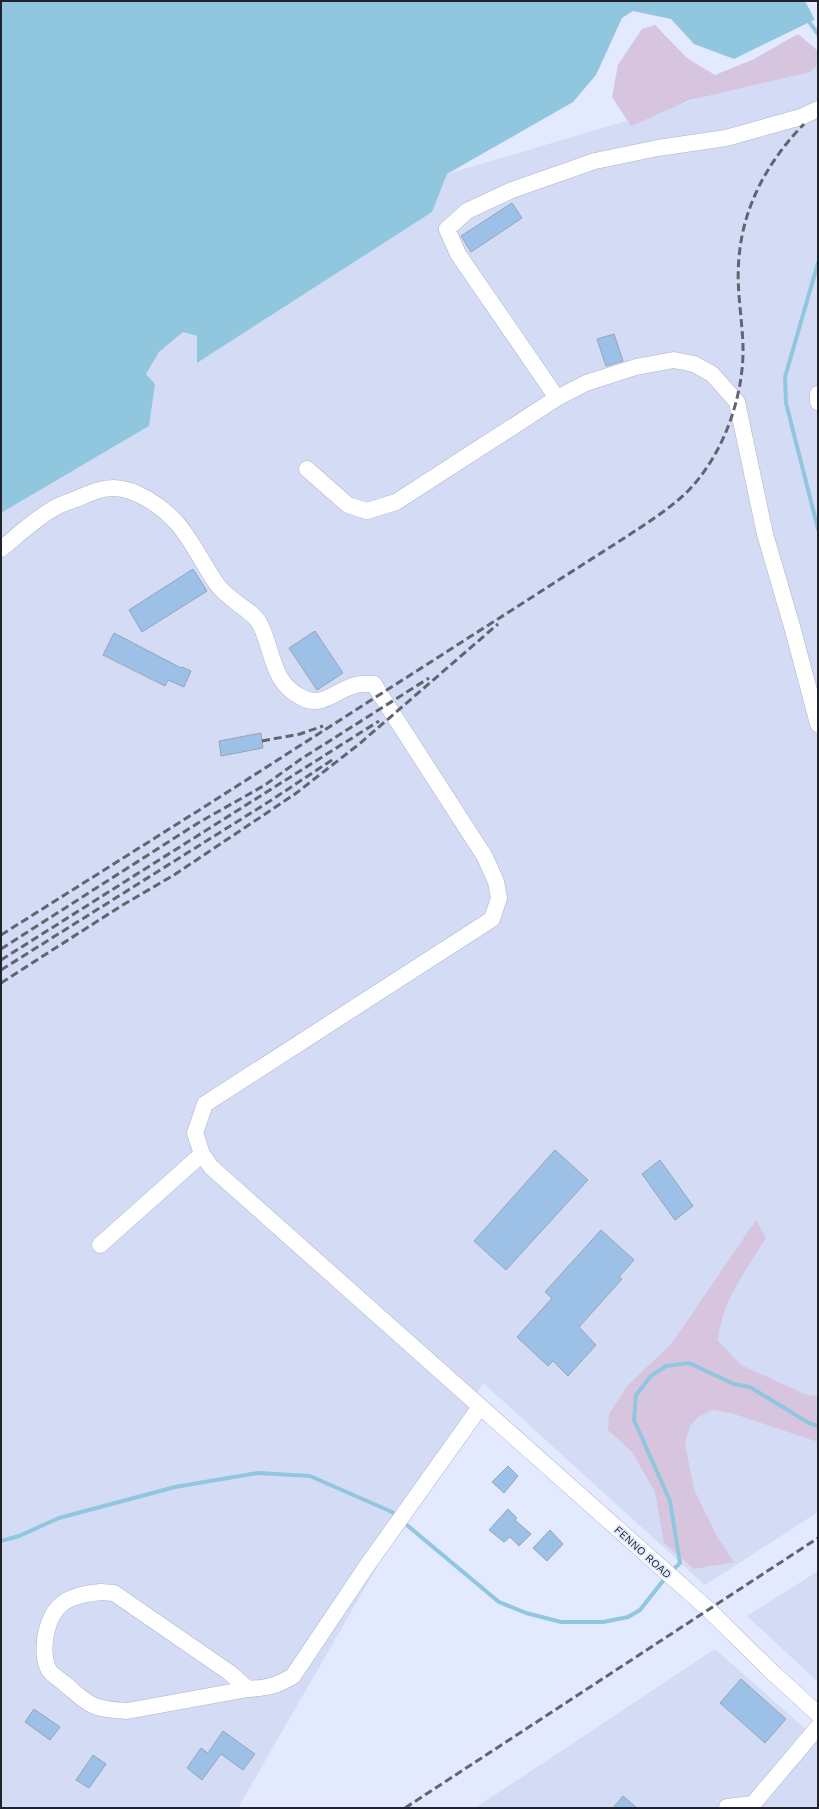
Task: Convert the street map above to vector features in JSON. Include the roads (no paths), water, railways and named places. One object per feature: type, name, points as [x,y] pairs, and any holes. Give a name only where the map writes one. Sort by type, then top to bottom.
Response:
[{"type":"street","points":[[557,398],[458,254],[447,229],[467,211],[512,190],[595,161],[658,148],[726,138],[801,117],[818,109]]},
{"type":"street","points":[[307,469],[348,505],[367,511],[396,502],[557,398],[586,383],[636,367],[674,360],[694,364],[712,374],[737,402],[765,534],[818,724]]},
{"type":"street","points":[[818,394],[818,402]]},
{"type":"street","name":"FENNO ROAD","points":[[1,549],[52,509],[98,490],[114,488],[139,494],[158,507],[176,523],[221,591],[252,614],[260,623],[275,670],[289,689],[304,699],[320,701],[349,687],[360,684],[374,684],[485,857],[496,882],[499,898],[492,919],[205,1104],[195,1133],[202,1154],[211,1167],[709,1610],[771,1671],[818,1714]]},
{"type":"street","points":[[100,1245],[202,1154]]},
{"type":"street","points":[[248,1689],[230,1673],[114,1593],[101,1592],[79,1595],[62,1604],[52,1614],[47,1630],[44,1651],[49,1670],[90,1704],[109,1710],[128,1711],[280,1684],[293,1676],[366,1567],[480,1407]]},
{"type":"street","points":[[727,1807],[753,1804],[818,1727]]},
{"type":"waterway","points":[[810,23],[818,34]]},
{"type":"waterway","points":[[818,263],[785,377],[786,403],[818,529]]},
{"type":"waterway","points":[[671,1572],[680,1563],[670,1501],[634,1420],[636,1395],[651,1376],[666,1366],[689,1363],[734,1384],[750,1387],[809,1423],[818,1426]]},
{"type":"waterway","points":[[1,1541],[19,1536],[59,1518],[175,1487],[258,1473],[310,1476],[392,1512],[397,1516]]},
{"type":"waterway","points":[[402,1521],[499,1602],[526,1613],[561,1622],[603,1622],[628,1617],[640,1610],[666,1577]]},
{"type":"railway","points":[[1,935],[629,535],[668,508],[689,490],[712,459],[722,441],[736,404],[740,384],[743,346],[738,269],[741,239],[746,220],[760,185],[769,169],[779,153],[804,124]]},
{"type":"railway","points":[[1,983],[121,906],[174,875],[295,794],[358,745],[498,624]]},
{"type":"railway","points":[[1,949],[198,823],[265,785],[301,759],[429,678]]},
{"type":"railway","points":[[1,960],[379,721]]},
{"type":"railway","points":[[262,741],[300,734],[323,726]]},
{"type":"railway","points":[[1,970],[270,801],[335,758]]},
{"type":"railway","points":[[405,1808],[818,1538]]}]
